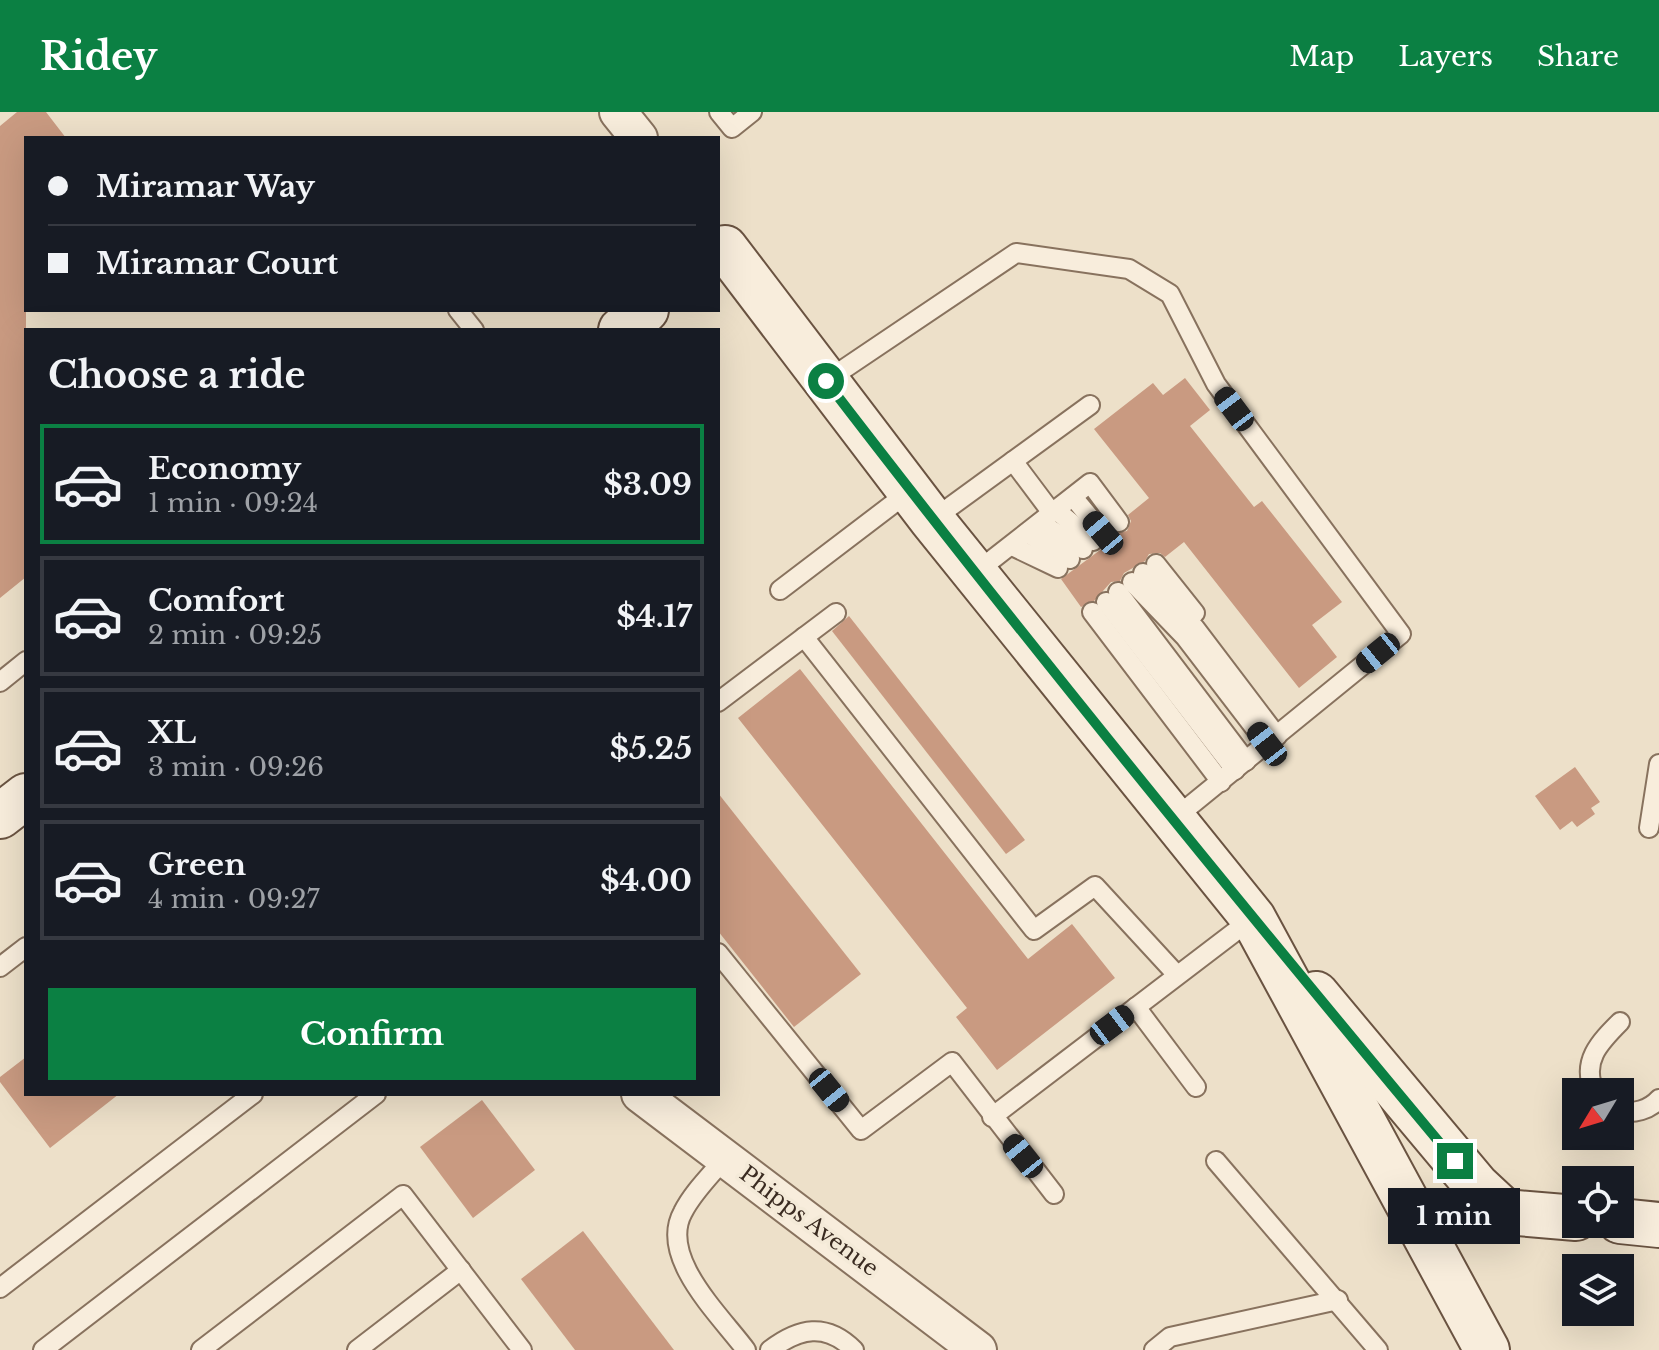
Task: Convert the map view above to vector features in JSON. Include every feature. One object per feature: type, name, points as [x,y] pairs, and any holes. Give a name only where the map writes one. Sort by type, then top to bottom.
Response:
[{"type":"street","points":[[618,112],[637,136]]},
{"type":"street","points":[[720,246],[975,573],[1253,918],[1476,1185],[1505,1212],[1562,1217]]},
{"type":"street","points":[[624,328],[644,312]]},
{"type":"street","points":[[0,816],[24,798]]},
{"type":"street","points":[[1253,918],[1487,1350]]},
{"type":"street","name":"Phipps Avenue","points":[[643,1096],[978,1350]]},
{"type":"street","points":[[1634,1222],[1659,1225]]},
{"type":"lane","points":[[719,112],[725,133],[752,112]]},
{"type":"lane","points":[[826,381],[1016,253],[1129,269],[1170,294],[1216,384],[1401,634],[1175,818]]},
{"type":"lane","points":[[460,312],[472,328]]},
{"type":"lane","points":[[780,590],[921,505],[1013,461],[1090,405]]},
{"type":"lane","points":[[1013,461],[1044,520],[1088,545]]},
{"type":"lane","points":[[975,573],[1090,483],[1088,545]]},
{"type":"lane","points":[[1073,497],[1088,545]]},
{"type":"lane","points":[[1044,520],[1088,545]]},
{"type":"lane","points":[[1012,546],[1088,545]]},
{"type":"lane","points":[[1125,588],[1277,736]]},
{"type":"lane","points":[[1125,588],[1185,637],[1277,736]]},
{"type":"lane","points":[[1125,588],[1234,771]]},
{"type":"lane","points":[[1125,588],[1234,771]]},
{"type":"lane","points":[[720,700],[836,613]]},
{"type":"lane","points":[[804,637],[1034,930],[1095,886],[1177,975]]},
{"type":"lane","points":[[0,682],[24,663]]},
{"type":"lane","points":[[1649,828],[1657,797],[1659,764]]},
{"type":"lane","points":[[992,1117],[1253,918]]},
{"type":"lane","points":[[0,942],[13,957]]},
{"type":"lane","points":[[720,955],[861,1130],[952,1062],[1054,1194]]},
{"type":"lane","points":[[1136,1007],[1196,1087]]},
{"type":"lane","points":[[1591,1078],[1589,1069],[1594,1051],[1620,1022]]},
{"type":"lane","points":[[0,1288],[250,1096]]},
{"type":"lane","points":[[43,1350],[373,1096]]},
{"type":"lane","points":[[1634,1112],[1653,1106],[1659,1099]]},
{"type":"lane","points":[[725,1158],[683,1211],[677,1229],[676,1247],[682,1264],[746,1350]]},
{"type":"lane","points":[[1216,1161],[1378,1350]]},
{"type":"lane","points":[[201,1350],[403,1195],[522,1350]]},
{"type":"lane","points":[[357,1350],[461,1270]]},
{"type":"lane","points":[[1154,1350],[1170,1337],[1338,1300]]},
{"type":"lane","points":[[770,1350],[798,1332],[814,1330],[828,1331],[854,1350]]},
{"type":"building","points":[[17,112],[46,112],[64,136],[24,136],[24,579],[0,598],[0,126]]},
{"type":"building","points":[[1185,378],[1210,410],[1190,426],[1254,507],[1262,501],[1342,602],[1312,625],[1337,657],[1299,688],[1184,542],[1165,557],[1160,553],[1149,554],[1145,561],[1124,573],[1120,581],[1111,582],[1094,601],[1081,607],[1061,579],[1111,542],[1115,533],[1127,531],[1131,521],[1128,515],[1149,498],[1094,429],[1153,383],[1163,395]]},
{"type":"building","points":[[849,616],[1025,840],[1006,854],[832,631]]},
{"type":"building","points":[[800,669],[1028,959],[1072,924],[1115,978],[997,1070],[956,1017],[967,1008],[738,718]]},
{"type":"building","points":[[1575,767],[1600,802],[1591,808],[1595,814],[1577,827],[1572,821],[1560,830],[1535,796]]},
{"type":"building","points":[[720,796],[861,974],[794,1027],[720,934]]},
{"type":"building","points":[[24,1059],[24,1096],[116,1096],[50,1148],[0,1082],[0,1077]]},
{"type":"building","points":[[482,1100],[535,1170],[473,1218],[420,1147]]},
{"type":"building","points":[[583,1231],[674,1350],[575,1350],[521,1279]]},
{"type":"route","points":[[826,381],[932,520],[1253,918],[1455,1161]]}]
